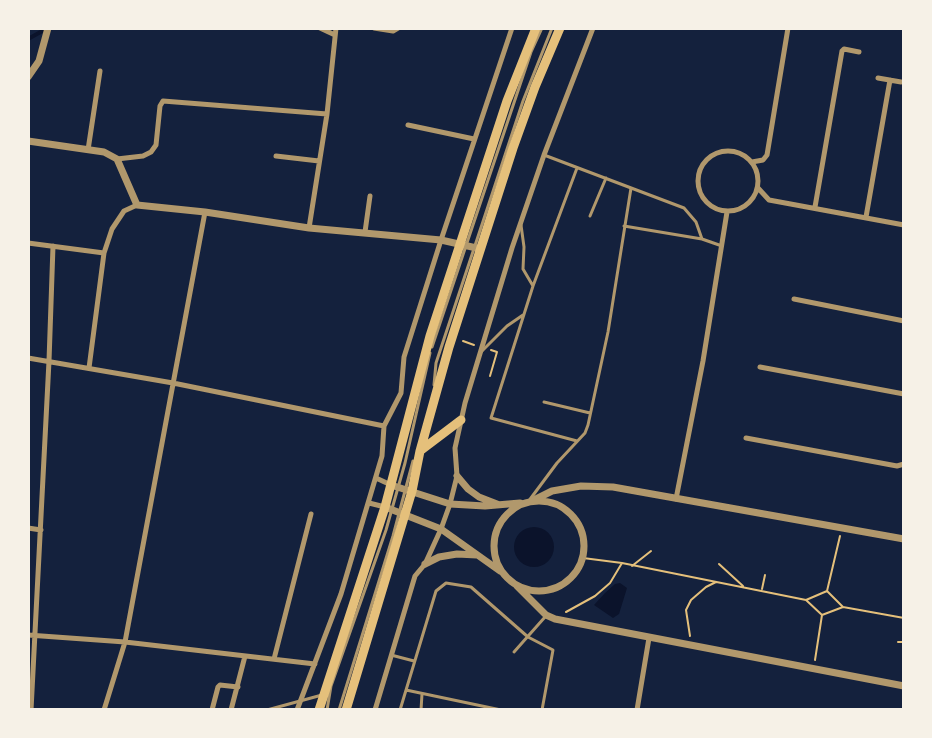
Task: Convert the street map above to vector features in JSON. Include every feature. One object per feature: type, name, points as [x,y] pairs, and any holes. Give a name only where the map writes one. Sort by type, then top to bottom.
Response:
[{"type":"main road","points":[[346,710],[402,513],[402,488],[413,397],[430,336],[463,244],[507,101],[536,28]]},
{"type":"main road","points":[[319,710],[355,597],[388,508],[402,488],[420,451],[478,248],[531,97],[560,28]]},
{"type":"main road","points":[[420,451],[461,420]]},
{"type":"street","points":[[28,77],[39,61],[48,28]]},
{"type":"street","points":[[309,228],[327,114],[335,32],[320,28]]},
{"type":"street","points":[[374,28],[393,31],[398,28]]},
{"type":"street","points":[[297,710],[341,594],[382,456],[384,426],[401,393],[404,357],[512,28]]},
{"type":"street","points":[[375,710],[415,576],[425,564],[450,504],[457,476],[454,448],[461,420],[521,222],[593,28]]},
{"type":"street","points":[[752,162],[763,160],[767,155],[788,28]]},
{"type":"street","points":[[814,207],[842,51],[844,49],[859,52]]},
{"type":"street","points":[[88,150],[100,71]]},
{"type":"street","points":[[878,78],[901,82]]},
{"type":"street","points":[[866,217],[890,80]]},
{"type":"street","points":[[28,141],[104,152],[117,159],[143,156],[152,152],[156,145],[160,106],[163,100],[327,114]]},
{"type":"street","points":[[408,125],[474,139]]},
{"type":"street","points":[[728,150],[741,153],[752,162],[758,174],[758,188],[752,200],[741,209],[727,212],[714,209],[703,200],[697,188],[697,174],[703,162],[714,153],[728,150]]},
{"type":"street","points":[[276,156],[319,161]]},
{"type":"street","points":[[117,159],[137,205]]},
{"type":"street","points":[[758,188],[770,200],[903,225]]},
{"type":"street","points":[[365,232],[370,196]]},
{"type":"street","points":[[89,368],[104,253],[112,229],[124,211],[137,205],[205,212],[309,228],[441,240],[478,248]]},
{"type":"street","points":[[104,710],[125,642],[205,212]]},
{"type":"street","points":[[676,499],[703,362],[727,212]]},
{"type":"street","points":[[28,243],[104,253]]},
{"type":"street","points":[[31,710],[31,636],[41,530],[53,246]]},
{"type":"street","points":[[794,299],[903,321]]},
{"type":"street","points":[[28,358],[173,383],[384,426]]},
{"type":"street","points":[[760,368],[903,394]]},
{"type":"street","points":[[401,393],[413,397]]},
{"type":"street","points":[[746,438],[897,466],[903,464]]},
{"type":"street","points":[[457,476],[468,489],[479,497],[500,505]]},
{"type":"street","points":[[376,478],[450,504],[468,506],[552,502],[567,510],[579,524],[584,540],[583,558],[576,573],[564,584],[549,591],[532,591],[517,586]]},
{"type":"street","points":[[500,571],[493,552],[495,531],[506,514],[552,491],[581,486],[613,487],[903,540]]},
{"type":"street","points":[[369,503],[402,513],[441,529],[500,571],[546,615],[555,619],[903,686]]},
{"type":"street","points":[[274,659],[311,514]]},
{"type":"street","points":[[28,528],[41,530]]},
{"type":"street","points":[[425,564],[439,557],[457,554],[480,556]]},
{"type":"street","points":[[341,594],[355,597]]},
{"type":"street","points":[[31,636],[125,642],[315,664]]},
{"type":"street","points":[[637,710],[649,638]]},
{"type":"street","points":[[231,710],[245,656]]},
{"type":"street","points":[[212,710],[220,685],[238,687]]},
{"type":"lane","points":[[402,488],[431,349],[463,244],[542,28]]},
{"type":"lane","points":[[402,488],[434,388],[436,363],[478,248],[523,101],[552,28]]},
{"type":"lane","points":[[544,155],[684,208],[696,222],[702,239]]},
{"type":"lane","points":[[577,168],[532,286],[491,418],[577,441]]},
{"type":"lane","points":[[590,216],[606,178]]},
{"type":"lane","points":[[528,502],[557,463],[585,433],[608,332],[632,188]]},
{"type":"lane","points":[[521,222],[524,247],[523,269],[532,286]]},
{"type":"lane","points":[[624,226],[702,239],[722,246]]},
{"type":"lane","points":[[480,353],[507,326],[523,315]]},
{"type":"lane","points":[[544,402],[590,413]]},
{"type":"lane","points":[[327,710],[331,686],[388,508]]},
{"type":"lane","points":[[339,710],[402,513]]},
{"type":"lane","points":[[400,710],[435,591],[446,583],[471,587],[528,637],[553,650],[542,710]]},
{"type":"lane","points":[[513,652],[546,615]]},
{"type":"lane","points":[[391,655],[414,662]]},
{"type":"lane","points":[[406,690],[501,710]]},
{"type":"lane","points":[[421,710],[422,694]]},
{"type":"lane","points":[[267,710],[323,695]]},
{"type":"path","points":[[490,376],[497,352]]},
{"type":"path","points":[[474,372],[502,380]]},
{"type":"path","points":[[827,591],[842,528]]},
{"type":"path","points":[[632,566],[651,551]]},
{"type":"path","points":[[583,558],[622,563],[806,600],[822,615]]},
{"type":"path","points":[[555,619],[595,596],[610,583],[622,563]]},
{"type":"path","points":[[719,564],[746,588]]},
{"type":"path","points":[[762,591],[765,575]]},
{"type":"path","points":[[693,647],[686,610],[697,593],[716,582]]},
{"type":"path","points":[[806,600],[827,591]]},
{"type":"path","points":[[827,591],[843,607]]},
{"type":"path","points":[[822,615],[843,607],[903,618]]},
{"type":"path","points":[[814,669],[822,615]]},
{"type":"path","points":[[898,642],[903,642]]},
{"type":"water","points":[[534,527],[548,533],[554,547],[548,561],[534,567],[520,561],[514,547],[520,533]]},
{"type":"water","points":[[620,583],[627,588],[619,614],[613,618],[594,605],[615,584]]},
{"type":"waterway","points":[[28,39],[46,29]]}]
